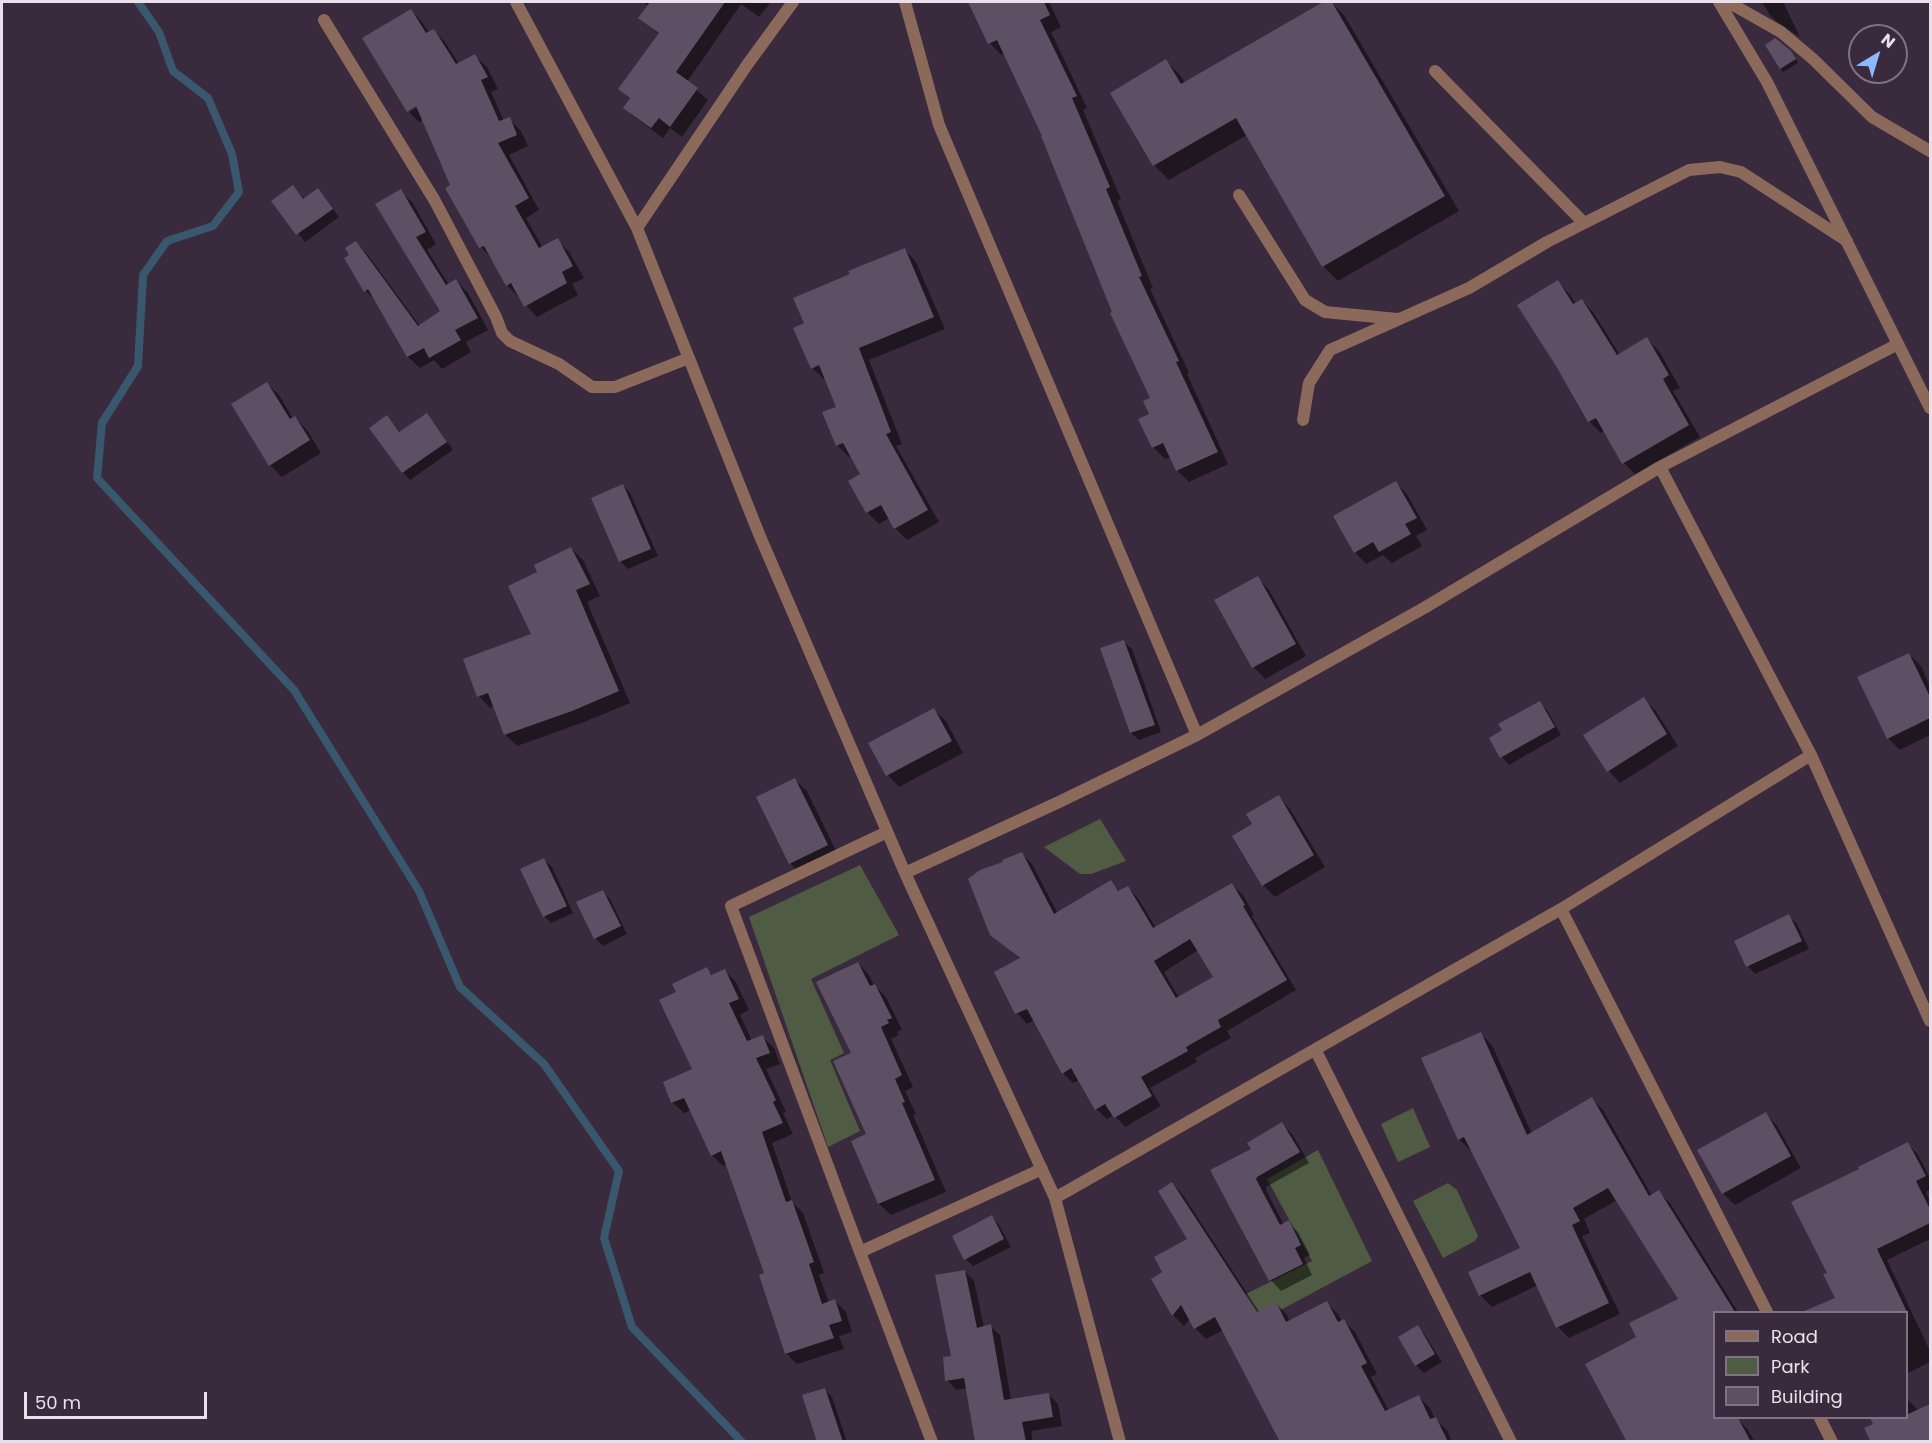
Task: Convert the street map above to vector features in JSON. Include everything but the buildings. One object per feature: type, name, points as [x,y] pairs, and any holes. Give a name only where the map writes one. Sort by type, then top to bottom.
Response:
[{"type":"street","points":[[516,2],[637,228],[759,534],[887,832],[1055,1198],[1120,1442]]},
{"type":"street","points":[[637,228],[747,65],[793,2]]},
{"type":"street","points":[[905,2],[939,125],[1197,735]]},
{"type":"street","points":[[1719,2],[1767,82],[1930,408]]},
{"type":"street","points":[[1728,2],[1781,32],[1813,59],[1872,117],[1930,152]]},
{"type":"street","points":[[324,20],[435,201],[502,333],[510,341],[559,364],[592,387],[615,387],[689,358]]},
{"type":"street","points":[[1435,71],[1584,223]]},
{"type":"street","points":[[1303,420],[1309,383],[1330,350],[1469,288],[1547,242],[1689,170],[1720,167],[1741,172],[1847,241]]},
{"type":"street","points":[[1239,195],[1305,300],[1325,312],[1399,319]]},
{"type":"street","points":[[905,873],[1197,735],[1424,608],[1660,467],[1898,344]]},
{"type":"street","points":[[1660,467],[1811,756],[1930,1021]]},
{"type":"street","points":[[1055,1198],[1561,909],[1811,756]]},
{"type":"street","points":[[887,832],[731,906],[932,1442]]},
{"type":"street","points":[[1561,909],[1766,1311]]},
{"type":"street","points":[[1316,1050],[1511,1442]]},
{"type":"street","points":[[860,1252],[1042,1169]]},
{"type":"street","points":[[1820,1419],[1832,1442]]},
{"type":"green space","points":[[1100,819],[1126,861],[1091,874],[1080,874],[1044,847]]},
{"type":"green space","points":[[860,865],[899,935],[811,979],[844,1053],[830,1060],[860,1131],[828,1147],[749,917]]},
{"type":"green space","points":[[1413,1108],[1430,1147],[1398,1162],[1381,1124]]},
{"type":"green space","points":[[1318,1150],[1372,1261],[1260,1321],[1246,1294],[1312,1261],[1267,1179]]},
{"type":"green space","points":[[1448,1183],[1457,1190],[1478,1236],[1475,1241],[1443,1258],[1413,1201]]},
{"type":"waterway","points":[[138,2],[159,32],[173,71],[208,98],[232,154],[239,192],[213,226],[167,241],[143,275],[138,366],[102,423],[97,478],[294,690],[419,891],[460,987],[544,1064],[619,1171],[604,1238],[632,1327],[742,1442]]}]
